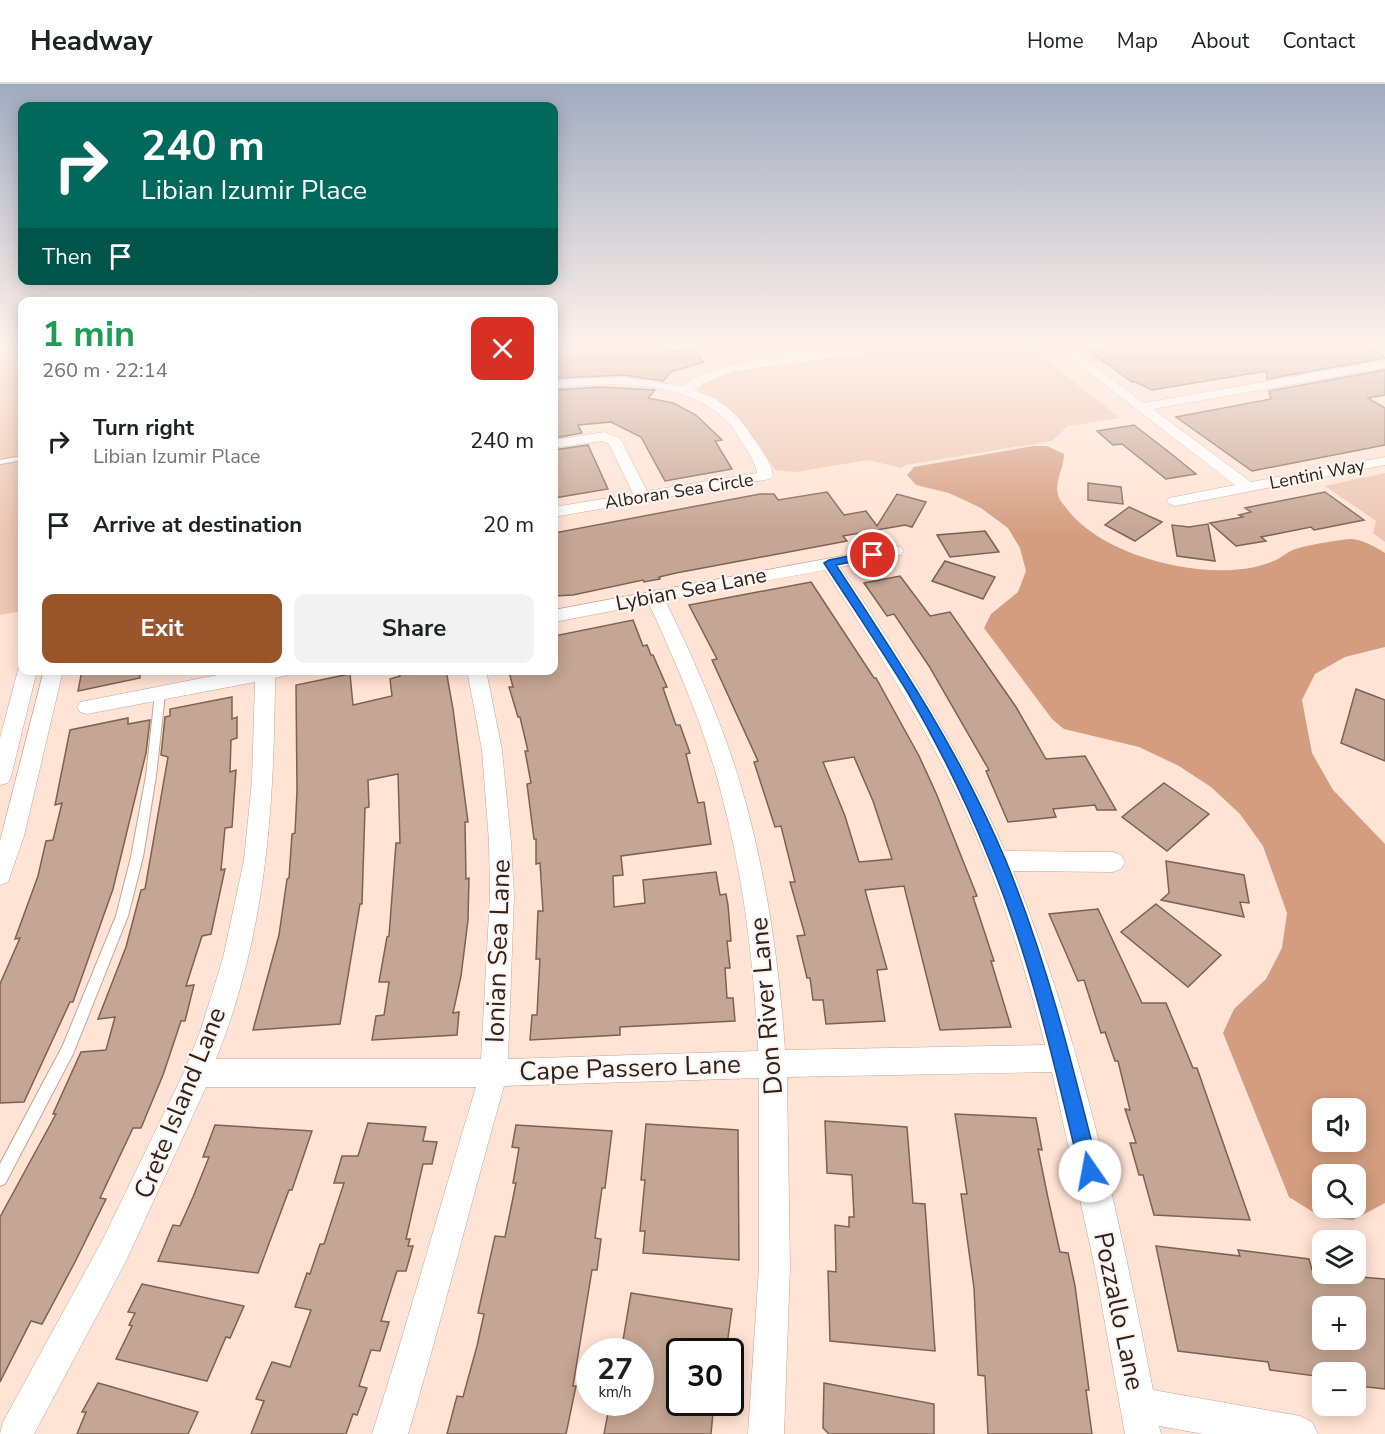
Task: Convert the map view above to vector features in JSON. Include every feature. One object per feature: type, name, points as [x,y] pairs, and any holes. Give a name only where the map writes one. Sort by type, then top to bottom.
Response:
[{"type":"street","name":"Alboran Sea Circle","points":[[558,511],[765,476],[765,467],[735,420],[717,408]]},
{"type":"street","points":[[1144,408],[1248,487]]},
{"type":"street","points":[[558,443],[604,436],[615,441],[642,496]]},
{"type":"street","name":"Lentini Way","points":[[1174,501],[1385,461]]},
{"type":"street","name":"Lybian Sea Lane","points":[[558,615],[895,550]]},
{"type":"street","name":"Pozzallo Lane","points":[[829,563],[912,690],[941,740],[998,861],[1028,947],[1080,1125],[1140,1419]]},
{"type":"street","name":"Don River Lane","points":[[654,596],[706,711],[730,787],[756,899],[767,975],[774,1064],[776,1218],[773,1330],[766,1434]]},
{"type":"street","points":[[0,777],[27,675]]},
{"type":"street","points":[[0,874],[14,836],[53,675]]},
{"type":"street","points":[[87,707],[258,675]]},
{"type":"street","name":"Crete Island Lane","points":[[15,1434],[82,1317],[133,1216],[198,1073],[224,995],[251,886],[261,807],[273,675]]},
{"type":"street","name":"Ionian Sea Lane","points":[[390,1434],[424,1324],[452,1215],[494,1073],[502,896],[500,842],[492,750],[477,675]]},
{"type":"street","points":[[998,861],[1113,862]]},
{"type":"street","name":"Cape Passero Lane","points":[[198,1073],[494,1073],[1062,1058]]},
{"type":"street","points":[[1140,1419],[1300,1434]]},
{"type":"lane","points":[[0,462],[18,459]]},
{"type":"lane","points":[[0,1179],[68,1049],[122,916],[151,776],[160,694]]},
{"type":"shaded area","points":[[0,408],[18,408],[18,612],[0,615]]},
{"type":"shaded area","points":[[718,408],[1107,408],[1120,418],[1068,426],[1052,441],[906,465],[901,468],[868,460],[796,472],[775,470],[758,444]]},
{"type":"shaded area","points":[[1033,446],[1047,446],[1064,454],[1057,492],[1067,509],[1082,525],[1101,538],[1123,550],[1147,558],[1197,569],[1246,568],[1270,563],[1298,548],[1352,539],[1369,544],[1385,553],[1385,647],[1345,657],[1315,674],[1302,700],[1312,753],[1333,790],[1385,844],[1385,1203],[1366,1213],[1366,1164],[1312,1164],[1312,1211],[1289,1197],[1223,1033],[1234,1009],[1266,979],[1282,948],[1287,913],[1263,846],[1240,814],[1211,787],[1179,766],[1139,747],[1064,729],[1052,719],[984,628],[991,614],[1018,592],[1026,571],[1020,548],[1008,528],[981,508],[949,493],[916,485],[907,475],[914,467]]},
{"type":"shaded area","points":[[1385,473],[1385,542],[1373,533],[1376,521],[1325,486]]},
{"type":"shaded area","points":[[1332,1218],[1357,1218],[1353,1220]]},
{"type":"building","points":[[558,408],[683,408],[696,415],[722,440],[715,441],[732,469],[665,481],[641,437],[611,422],[578,425],[582,433],[558,437]]},
{"type":"building","points":[[1224,408],[1385,408],[1385,445],[1252,471],[1176,417]]},
{"type":"building","points":[[1134,425],[1196,474],[1166,479],[1122,444],[1113,445],[1097,431]]},
{"type":"building","points":[[588,445],[608,489],[558,497],[558,449]]},
{"type":"building","points":[[1088,483],[1121,487],[1123,504],[1088,500]]},
{"type":"building","points":[[827,492],[844,515],[866,511],[877,526],[897,494],[926,502],[912,527],[905,525],[843,536],[847,541],[676,573],[659,577],[660,579],[558,596],[558,532],[760,494],[774,494],[778,500]]},
{"type":"building","points":[[1325,492],[1364,520],[1261,537],[1266,541],[1236,546],[1210,523],[1243,517],[1239,515],[1251,512],[1245,508]]},
{"type":"building","points":[[1129,507],[1162,522],[1135,541],[1105,525]]},
{"type":"building","points":[[1208,524],[1215,561],[1177,556],[1172,525],[1189,527]]},
{"type":"building","points":[[985,531],[999,552],[950,557],[937,535]]},
{"type":"building","points":[[945,561],[995,577],[983,599],[932,581]]},
{"type":"building","points":[[900,576],[930,616],[950,612],[1016,707],[1046,759],[1085,756],[1116,810],[1097,810],[1095,805],[1053,809],[1056,817],[1008,822],[986,771],[989,770],[929,666],[894,614],[887,616],[864,583]]},
{"type":"building","points":[[811,582],[876,678],[919,756],[936,793],[977,896],[973,897],[994,961],[991,961],[1011,1027],[940,1030],[904,886],[865,890],[887,969],[877,970],[885,1021],[826,1024],[823,1000],[813,1000],[810,978],[807,978],[797,936],[805,935],[790,882],[795,882],[781,826],[775,827],[754,762],[758,761],[712,660],[717,659],[689,605]],"holes":[[[854,757],[873,801],[892,859],[859,862],[845,816],[823,762]]]},
{"type":"building","points":[[633,620],[643,646],[647,645],[653,655],[667,687],[663,688],[676,725],[680,725],[690,753],[686,754],[698,803],[704,802],[711,844],[621,856],[623,875],[613,876],[614,907],[645,903],[643,880],[716,872],[720,895],[726,894],[728,905],[731,941],[727,941],[730,968],[725,968],[727,998],[733,998],[735,1021],[620,1027],[620,1035],[530,1040],[532,1015],[537,1015],[540,959],[536,959],[538,911],[543,911],[540,863],[536,864],[536,839],[534,839],[527,784],[531,783],[525,751],[528,751],[520,717],[518,717],[509,687],[513,687],[510,675],[558,675],[558,635]]},
{"type":"building","points":[[81,675],[140,675],[140,678],[78,691]]},
{"type":"building","points":[[350,675],[353,705],[392,696],[390,679],[400,676],[447,675],[453,709],[468,822],[465,822],[466,879],[469,878],[468,920],[461,976],[453,1013],[459,1012],[457,1035],[372,1040],[376,1016],[384,1015],[389,982],[379,982],[389,936],[396,843],[400,843],[398,774],[368,780],[369,807],[365,808],[362,904],[360,904],[340,1024],[253,1030],[279,935],[289,878],[292,834],[295,833],[296,685]]},
{"type":"building","points":[[1356,689],[1385,700],[1385,761],[1341,743]]},
{"type":"building","points":[[232,697],[232,719],[237,717],[237,738],[231,740],[230,772],[236,770],[232,827],[225,828],[221,870],[225,869],[211,934],[202,936],[186,986],[194,985],[185,1021],[181,1021],[163,1075],[141,1128],[133,1128],[100,1198],[106,1199],[75,1262],[42,1324],[31,1321],[0,1382],[0,1217],[56,1114],[53,1114],[81,1052],[106,1050],[115,1017],[98,1019],[126,947],[141,890],[145,889],[168,757],[161,755],[165,717],[170,716],[170,709]]},
{"type":"building","points":[[128,718],[128,724],[150,720],[146,753],[113,889],[73,1002],[70,1002],[24,1102],[0,1103],[0,984],[20,938],[15,939],[38,876],[46,841],[53,840],[62,803],[55,805],[70,730]]},
{"type":"building","points":[[1164,783],[1209,814],[1167,851],[1122,817]]},
{"type":"building","points":[[1166,861],[1244,875],[1249,903],[1240,902],[1244,917],[1161,900],[1169,893]]},
{"type":"building","points":[[1156,904],[1221,955],[1188,987],[1121,932]]},
{"type":"building","points":[[1098,909],[1142,1003],[1166,1003],[1193,1068],[1197,1068],[1250,1220],[1154,1215],[1143,1175],[1139,1175],[1130,1143],[1136,1143],[1125,1109],[1130,1110],[1118,1061],[1115,1061],[1105,1032],[1101,1033],[1084,980],[1078,981],[1049,914]]},
{"type":"building","points":[[955,1114],[1036,1118],[1042,1150],[1038,1149],[1060,1252],[1068,1253],[1075,1286],[1089,1390],[1086,1390],[1092,1434],[988,1434],[985,1376],[978,1375],[974,1288],[961,1194],[967,1194]]},
{"type":"building","points":[[825,1121],[907,1127],[913,1203],[925,1204],[935,1351],[830,1341],[828,1271],[836,1272],[835,1225],[849,1227],[849,1217],[854,1217],[852,1175],[827,1173]]},
{"type":"building","points":[[368,1123],[426,1127],[423,1141],[437,1142],[432,1164],[423,1164],[406,1239],[410,1239],[408,1246],[413,1246],[406,1271],[397,1271],[381,1321],[389,1322],[380,1351],[371,1350],[359,1386],[367,1388],[357,1415],[353,1414],[346,1434],[251,1434],[264,1401],[256,1399],[272,1362],[290,1367],[311,1310],[295,1307],[320,1244],[324,1244],[344,1183],[334,1183],[342,1156],[358,1156]]},
{"type":"building","points":[[646,1124],[738,1130],[739,1260],[643,1253],[645,1231],[640,1231],[645,1180],[641,1180]]},
{"type":"building","points":[[215,1125],[312,1131],[292,1190],[289,1190],[258,1273],[158,1261],[173,1225],[180,1226],[193,1197],[209,1157],[203,1157]]},
{"type":"building","points":[[516,1125],[612,1131],[605,1188],[602,1188],[595,1238],[601,1239],[597,1270],[592,1270],[581,1338],[576,1338],[576,1368],[573,1386],[576,1386],[566,1434],[447,1434],[457,1396],[463,1397],[477,1346],[484,1314],[478,1313],[495,1236],[505,1237],[516,1183],[513,1183],[519,1148],[512,1147]]},
{"type":"building","points":[[1156,1246],[1240,1256],[1238,1250],[1309,1259],[1312,1284],[1366,1284],[1366,1277],[1385,1279],[1385,1389],[1366,1387],[1366,1362],[1312,1362],[1312,1376],[1270,1370],[1268,1362],[1178,1351]]},
{"type":"building","points":[[142,1284],[244,1306],[230,1338],[226,1337],[207,1381],[116,1359],[132,1326],[129,1325],[135,1313],[128,1312]]},
{"type":"building","points":[[631,1293],[732,1309],[728,1338],[666,1338],[666,1416],[713,1416],[711,1434],[604,1434],[607,1416],[654,1416],[654,1338],[623,1338]]},
{"type":"building","points":[[98,1383],[198,1412],[188,1434],[77,1434],[86,1412],[82,1412]]},
{"type":"building","points":[[824,1383],[934,1404],[934,1434],[829,1434],[823,1428]]},
{"type":"route","points":[[873,555],[829,563],[882,642],[941,740],[998,861],[1028,947],[1062,1058],[1090,1171]]}]
